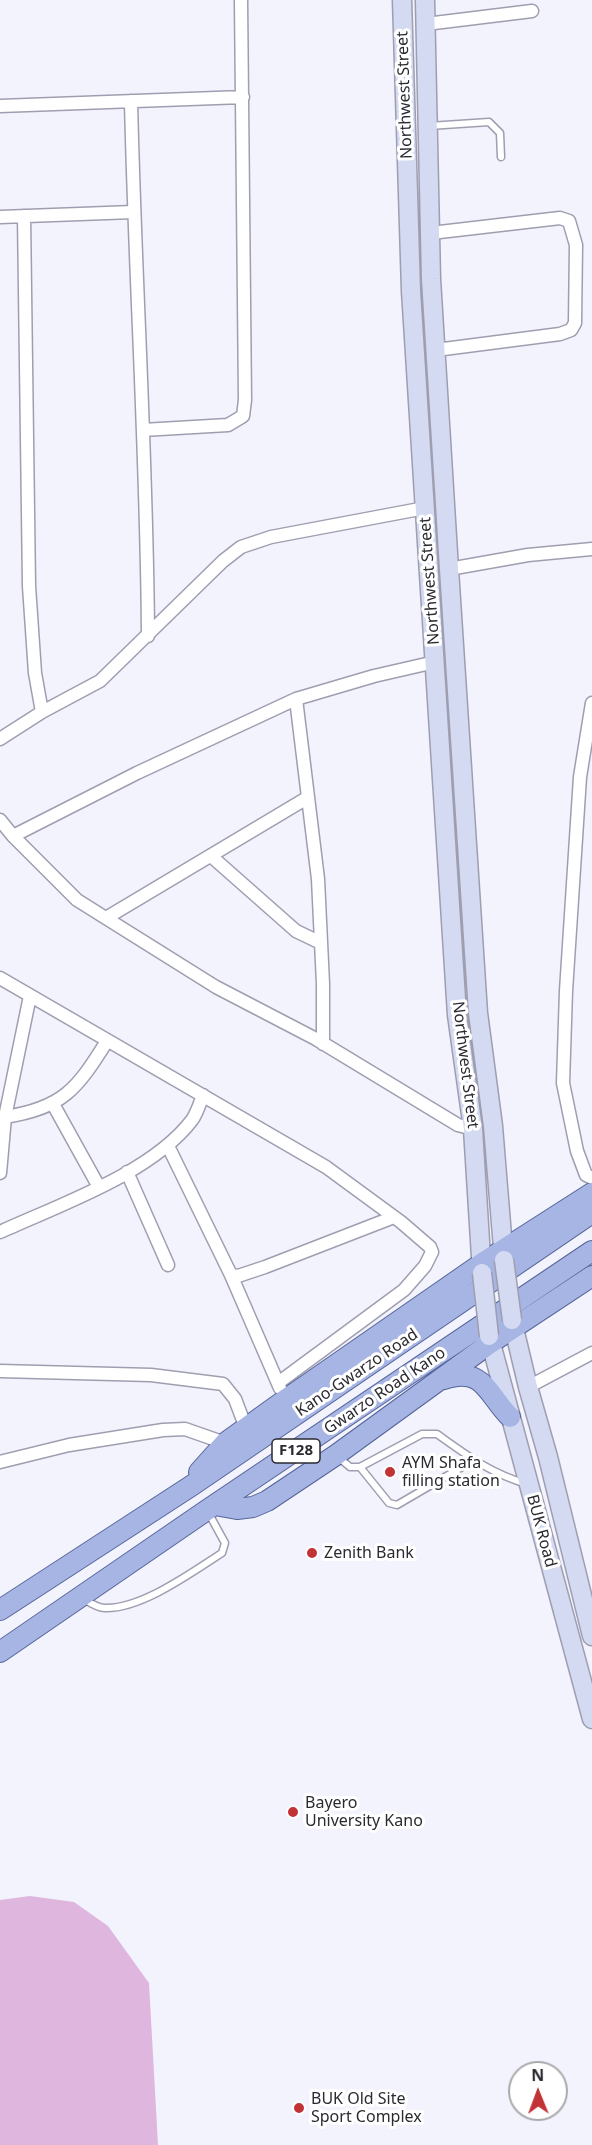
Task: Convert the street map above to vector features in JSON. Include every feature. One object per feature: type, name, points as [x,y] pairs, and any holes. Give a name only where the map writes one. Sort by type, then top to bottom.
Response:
[{"type":"main road","name":"Northwest Street","points":[[402,0],[411,291],[458,1015],[476,1160],[481,1269]]},
{"type":"main road","name":"Northwest Street","points":[[425,0],[431,234],[449,569],[478,1013],[504,1256]]},
{"type":"main road","points":[[191,1486],[201,1468],[225,1443],[246,1428],[282,1391],[504,1256],[592,1193]]},
{"type":"main road","name":"Kano-Gwarzo Road","points":[[0,1610],[191,1486],[592,1213]]},
{"type":"main road","name":"Gwarzo Road Kano","points":[[0,1652],[592,1251]]},
{"type":"main road","name":"BUK Road","points":[[504,1256],[513,1325],[592,1636]]},
{"type":"main road","name":"BUK Road","points":[[481,1269],[489,1340],[592,1719]]},
{"type":"main road","points":[[211,1508],[237,1509],[253,1507],[267,1501],[439,1381],[489,1340],[592,1276]]},
{"type":"main road","points":[[439,1381],[454,1376],[470,1375],[482,1381],[498,1405],[510,1417]]},
{"type":"street","points":[[143,430],[228,425],[243,416],[246,400],[241,0]]},
{"type":"street","points":[[426,24],[532,11]]},
{"type":"street","points":[[0,106],[243,97]]},
{"type":"street","points":[[131,101],[133,212],[147,523],[148,636]]},
{"type":"street","points":[[0,217],[133,212]]},
{"type":"street","points":[[24,216],[29,586],[35,673],[42,712]]},
{"type":"street","points":[[431,234],[560,218],[569,221],[576,245],[575,323],[571,330],[560,334],[436,350]]},
{"type":"street","points":[[0,739],[42,712],[100,681],[223,561],[242,547],[271,537],[425,508]]},
{"type":"street","points":[[449,569],[528,555],[592,549]]},
{"type":"street","points":[[13,836],[137,773],[296,699],[374,676],[435,662]]},
{"type":"street","points":[[296,699],[318,879],[323,1044]]},
{"type":"street","points":[[592,703],[580,777],[566,991],[563,1083],[577,1151],[586,1175],[592,1178]]},
{"type":"street","points":[[106,918],[307,798]]},
{"type":"street","points":[[0,820],[77,900],[216,987],[323,1044],[458,1125],[473,1129]]},
{"type":"street","points":[[211,856],[296,931],[321,943]]},
{"type":"street","points":[[0,978],[326,1167],[394,1217],[430,1247],[432,1252],[425,1266],[404,1290],[282,1391],[231,1275],[168,1146]]},
{"type":"street","points":[[0,1173],[5,1117],[30,996]]},
{"type":"street","points":[[5,1117],[25,1114],[53,1104],[84,1077],[107,1041]]},
{"type":"street","points":[[0,1232],[99,1187],[168,1146],[193,1119],[203,1095]]},
{"type":"street","points":[[53,1104],[99,1187]]},
{"type":"street","points":[[127,1172],[168,1265]]},
{"type":"street","points":[[231,1275],[238,1276],[265,1267],[394,1217]]},
{"type":"street","points":[[528,1387],[592,1353]]},
{"type":"street","points":[[0,1371],[150,1375],[223,1384],[235,1399],[246,1428]]},
{"type":"street","points":[[0,1462],[69,1445],[163,1430],[185,1429],[225,1443]]},
{"type":"lane","points":[[428,126],[489,122],[500,133],[501,157]]},
{"type":"lane","points":[[336,1455],[350,1467],[360,1467],[422,1434],[437,1434],[474,1460],[504,1477],[528,1484]]},
{"type":"lane","points":[[360,1467],[389,1503],[398,1505],[474,1460]]},
{"type":"lane","points":[[81,1598],[103,1608],[122,1606],[166,1588],[222,1553],[225,1543],[211,1508]]},
{"type":"shaded area","points":[[30,1896],[74,1902],[108,1926],[149,1983],[158,2145],[0,2145],[0,1900]]},
{"type":"place","name":"AYM Shafa filling station","points":[[390,1472]]},
{"type":"place","name":"Zenith Bank","points":[[312,1553]]},
{"type":"place","name":"Bayero University Kano","points":[[293,1812]]},
{"type":"place","name":"BUK Old Site Sport Complex","points":[[299,2108]]}]
